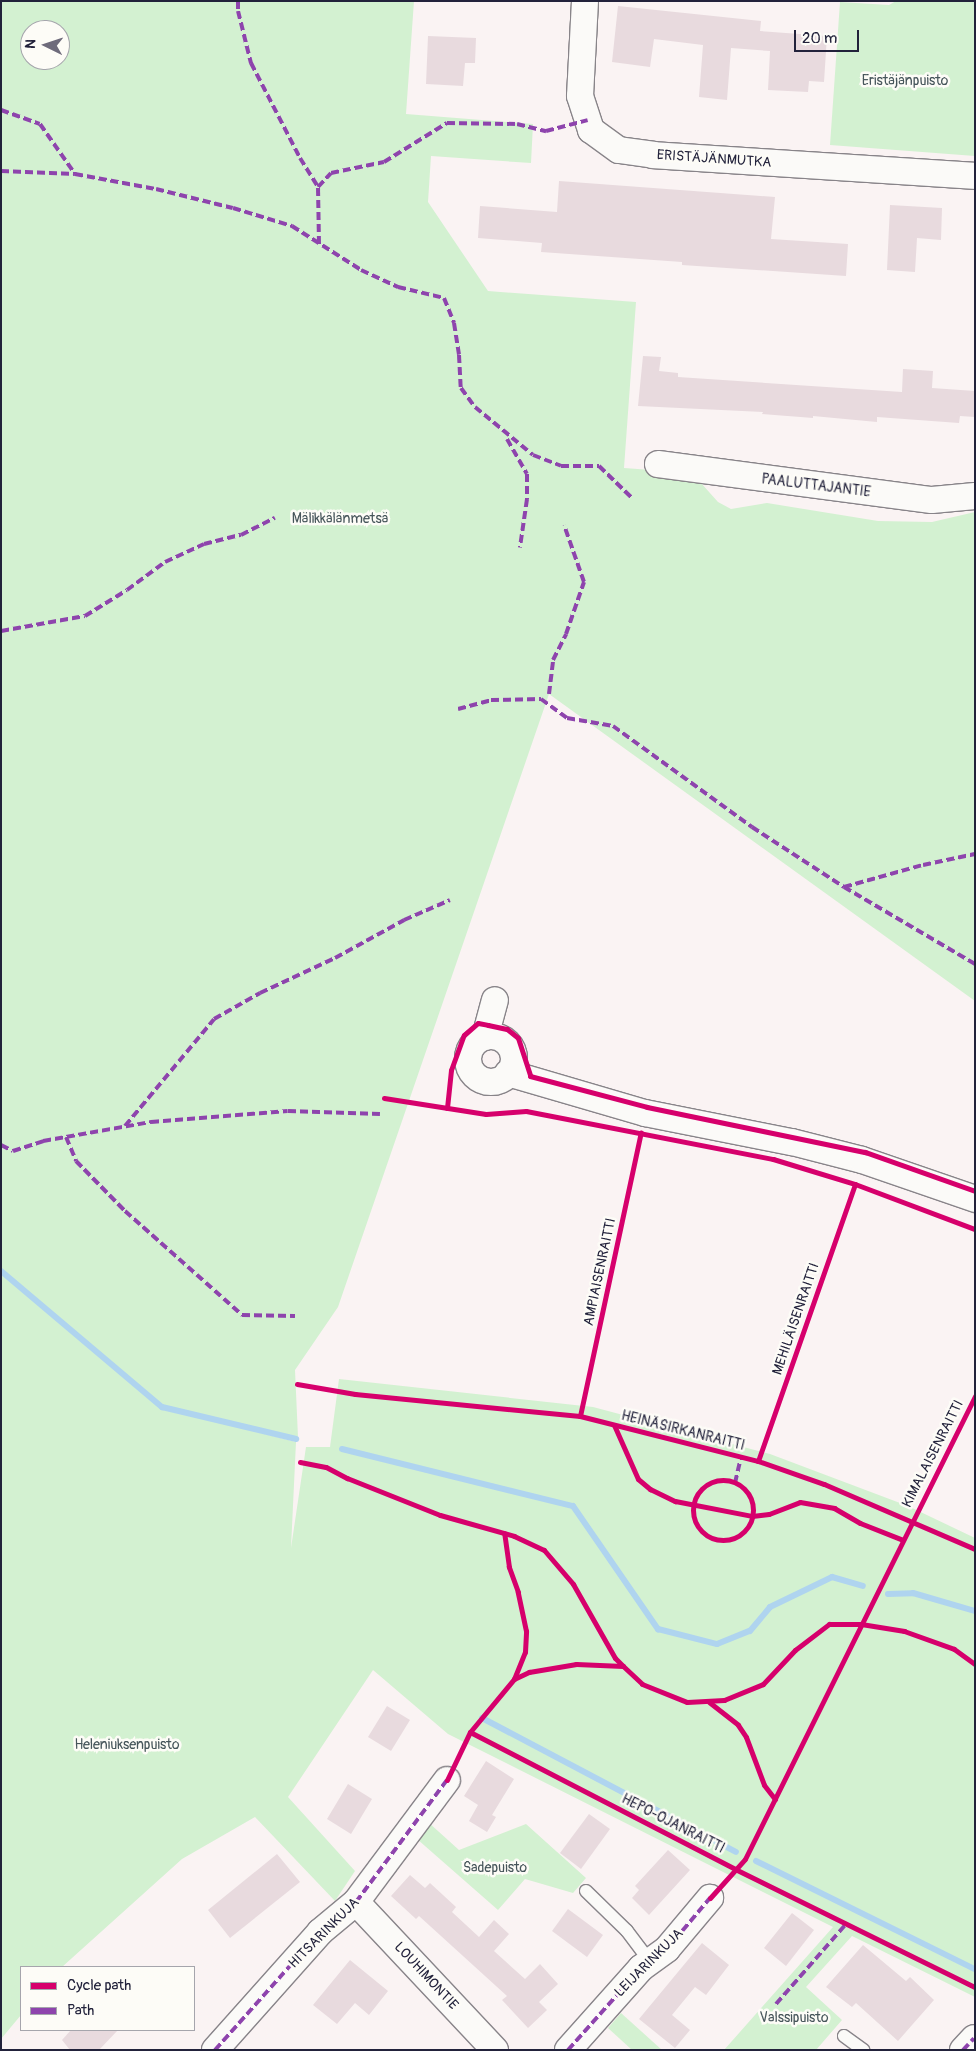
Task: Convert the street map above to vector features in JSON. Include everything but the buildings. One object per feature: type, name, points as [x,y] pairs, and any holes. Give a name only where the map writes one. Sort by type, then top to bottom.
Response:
[{"type":"street","name":"ERISTÄJÄNMUTKA","points":[[585,1],[580,96],[591,130],[619,150],[653,155],[975,176]]},
{"type":"street","name":"PAALUTTAJANTIE","points":[[658,464],[932,500],[975,496]]},
{"type":"street","points":[[485,1037],[495,1000]]},
{"type":"street","points":[[485,1037],[499,1038],[510,1048],[513,1062],[508,1073],[493,1082],[478,1079],[473,1073],[468,1059],[472,1045],[485,1037]]},
{"type":"street","points":[[508,1073],[645,1113],[792,1142],[862,1160],[975,1199]]},
{"type":"street","name":"HITSARINKUJA","points":[[215,2050],[320,1932],[356,1902],[447,1780]]},
{"type":"street","name":"LEIJARINKUJA","points":[[568,2050],[640,1968],[667,1949],[710,1898]]},
{"type":"street","name":"LOUHIMONTIE","points":[[356,1902],[496,2050]]},
{"type":"street","points":[[963,2050],[974,2038]]},
{"type":"lane","points":[[586,1891],[627,1931],[650,1961]]},
{"type":"lane","points":[[844,2036],[863,2050]]},
{"type":"green space","name":"Mälikkälänmetsä","points":[[1,1],[414,1],[406,114],[533,124],[531,163],[431,156],[428,202],[488,291],[636,302],[624,468],[692,473],[718,502],[731,509],[767,503],[878,521],[932,522],[975,512],[975,1001],[549,694],[338,1307],[295,1370],[298,1437],[180,1412],[296,1442],[291,1548],[306,1447],[330,1447],[339,1379],[593,1407],[770,1454],[908,1506],[975,1538],[975,1997],[852,1936],[806,1987],[842,2020],[816,2050],[724,2050],[833,1927],[448,1734],[373,1670],[288,1797],[355,1871],[335,1901],[255,1817],[182,1859],[63,1966],[20,1966],[20,2016],[1,2039]]},
{"type":"green space","name":"Eristäjänpuisto","points":[[896,1],[975,1],[975,156],[830,145],[840,2],[889,5]]},
{"type":"green space","name":"Sadepuisto","points":[[428,1822],[459,1850],[526,1824],[586,1878],[573,1893],[525,1879],[498,1910],[417,1839]]},
{"type":"green space","points":[[621,2013],[662,2050],[632,2050],[608,2028]]},
{"type":"waterway","points":[[1,1271],[162,1407],[296,1439]]},
{"type":"waterway","points":[[342,1449],[573,1506],[658,1629],[717,1644],[750,1631],[770,1607],[832,1577],[863,1586]]},
{"type":"waterway","points":[[888,1594],[913,1593],[975,1611]]},
{"type":"waterway","points":[[482,1718],[736,1852]]},
{"type":"waterway","points":[[756,1861],[975,1969]]},
{"type":"marked path","points":[[238,1],[238,11],[251,63],[300,158],[318,187]]},
{"type":"marked path","points":[[1,110],[40,124],[75,174]]},
{"type":"marked path","points":[[319,244],[318,187],[331,173],[384,162],[447,123],[517,124],[546,131],[588,120]]},
{"type":"marked path","points":[[1,171],[75,174],[156,189],[233,208],[292,226],[361,270],[398,287],[444,298],[454,323],[459,355],[461,388],[475,407],[533,455],[561,466],[599,466],[632,498]]},
{"type":"marked path","points":[[507,439],[527,474],[527,499],[520,547]]},
{"type":"marked path","points":[[1,631],[85,616],[127,590],[165,562],[204,544],[241,535],[275,518]]},
{"type":"marked path","points":[[549,694],[553,660],[566,634],[584,582],[564,525]]},
{"type":"marked path","points":[[458,709],[491,700],[541,699],[567,718],[613,726],[752,827],[844,887],[975,964]]},
{"type":"marked path","points":[[844,887],[923,865],[975,854]]},
{"type":"marked path","points":[[125,1126],[214,1019],[260,993],[335,958],[404,920],[450,900]]},
{"type":"marked path","points":[[1,1145],[13,1151],[43,1141],[151,1122],[288,1111],[380,1114]]},
{"type":"marked path","points":[[66,1137],[76,1161],[125,1211],[242,1315],[295,1316]]},
{"type":"marked path","points":[[735,1483],[741,1457]]},
{"type":"marked path","points":[[215,2050],[320,1932],[356,1902],[447,1780]]},
{"type":"marked path","points":[[568,2050],[641,1968],[667,1949],[710,1898]]},
{"type":"marked path","points":[[776,2004],[847,1923]]},
{"type":"marked path","points":[[963,2050],[974,2038]]},
{"type":"cycle path","points":[[447,1108],[451,1070],[464,1035],[478,1023],[507,1029],[518,1038],[530,1076],[647,1107],[865,1152],[975,1191]]},
{"type":"cycle path","points":[[384,1098],[486,1114],[526,1111],[773,1159],[855,1184],[975,1229]]},
{"type":"cycle path","name":"AMPIAISENRAITTI","points":[[580,1416],[641,1132]]},
{"type":"cycle path","name":"MEHILÄISENRAITTI","points":[[758,1461],[855,1184]]},
{"type":"cycle path","name":"HEINÄSIRKANRAITTI","points":[[297,1384],[355,1394],[580,1416],[758,1461],[824,1484],[975,1549]]},
{"type":"cycle path","name":"KIMALAISENRAITTI","points":[[710,1898],[745,1859],[975,1396]]},
{"type":"cycle path","name":"HEINÄSIRKANRAITTI","points":[[614,1425],[638,1479],[650,1489],[675,1501],[752,1516],[769,1514],[800,1502],[834,1508],[860,1523],[903,1540]]},
{"type":"cycle path","points":[[300,1462],[326,1467],[347,1478],[440,1515],[514,1536],[544,1550],[573,1584],[615,1658],[642,1684],[687,1702],[724,1700],[763,1684],[795,1650],[829,1624],[861,1624],[904,1631],[954,1649],[975,1664]]},
{"type":"cycle path","points":[[723,1480],[739,1485],[744,1489],[748,1494],[753,1510],[748,1526],[744,1531],[739,1535],[723,1540],[707,1535],[702,1531],[698,1526],[693,1510],[698,1494],[702,1489],[707,1485],[723,1480]]},
{"type":"cycle path","points":[[447,1780],[470,1732],[514,1679],[525,1652],[526,1631],[518,1592],[509,1567],[504,1533]]},
{"type":"cycle path","points":[[514,1679],[529,1672],[576,1664],[623,1666]]},
{"type":"cycle path","points":[[709,1702],[738,1725],[746,1737],[764,1785],[775,1799]]},
{"type":"cycle path","name":"HEPO-OJANRAITTI","points":[[470,1732],[735,1869],[975,1987]]},
{"type":"park label","name":"Heleniuksenpuisto","points":[[127,1745]]},
{"type":"park label","name":"Valssipuisto","points":[[794,2018]]}]
